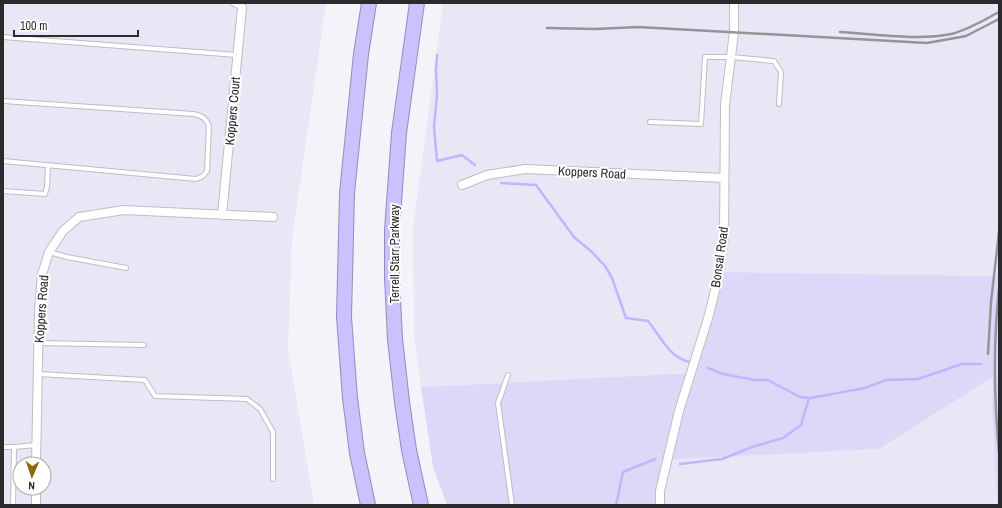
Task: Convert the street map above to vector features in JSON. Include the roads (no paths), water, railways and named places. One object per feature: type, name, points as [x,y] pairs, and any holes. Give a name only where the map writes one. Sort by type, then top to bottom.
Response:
[{"type":"highway","points":[[368,505],[357,453],[350,398],[344,317],[347,193],[361,54],[369,3]]},
{"type":"highway","name":"Terrell Starr Parkway","points":[[417,3],[399,133],[393,206],[392,278],[395,339],[402,402],[409,450],[421,505]]},
{"type":"street","name":"Bonsal Road","points":[[660,505],[660,491],[679,411],[709,315],[717,282],[724,238],[725,105],[734,32],[734,3]]},
{"type":"street","name":"Koppers Court","points":[[222,215],[242,8]]},
{"type":"street","name":"Koppers Road","points":[[462,186],[487,175],[525,169],[724,178]]},
{"type":"street","name":"Koppers Road","points":[[36,456],[39,310],[42,274],[49,252],[63,230],[79,217],[124,210],[273,217]]},
{"type":"lane","points":[[232,3],[242,8]]},
{"type":"lane","points":[[3,37],[237,55]]},
{"type":"lane","points":[[650,122],[701,124],[705,56],[774,61],[781,72],[779,104]]},
{"type":"lane","points":[[3,101],[194,114],[201,116],[206,120],[209,126],[207,170],[203,176],[196,179],[3,161]]},
{"type":"lane","points":[[3,191],[45,194],[47,187],[48,165]]},
{"type":"lane","points":[[49,252],[67,257],[126,268]]},
{"type":"lane","points":[[38,343],[144,345]]},
{"type":"lane","points":[[37,374],[145,380],[155,396],[248,399],[260,409],[273,432],[273,480]]},
{"type":"lane","points":[[508,375],[498,403],[512,505]]},
{"type":"lane","points":[[3,447],[36,445]]},
{"type":"lane","points":[[13,505],[14,447]]},
{"type":"waterway","points":[[437,55],[437,95],[434,127],[437,161],[462,155],[475,165]]},
{"type":"waterway","points":[[501,183],[536,185],[574,237],[592,252],[605,266],[612,278],[626,318],[648,321],[670,351],[689,362]]},
{"type":"waterway","points":[[708,368],[723,374],[755,380],[768,380],[800,397],[811,398],[865,388],[886,380],[918,379],[962,364],[981,364]]},
{"type":"waterway","points":[[680,464],[722,459],[752,447],[783,438],[801,425],[809,398]]},
{"type":"waterway","points":[[616,505],[623,472],[655,459]]},
{"type":"railway","points":[[840,32],[911,37],[938,36],[964,30],[999,12]]},
{"type":"railway","points":[[547,28],[595,29],[638,27],[927,43],[966,36],[999,19]]},
{"type":"railway","points":[[988,354],[991,302],[999,232]]},
{"type":"railway","points":[[999,289],[995,371],[999,453]]}]
